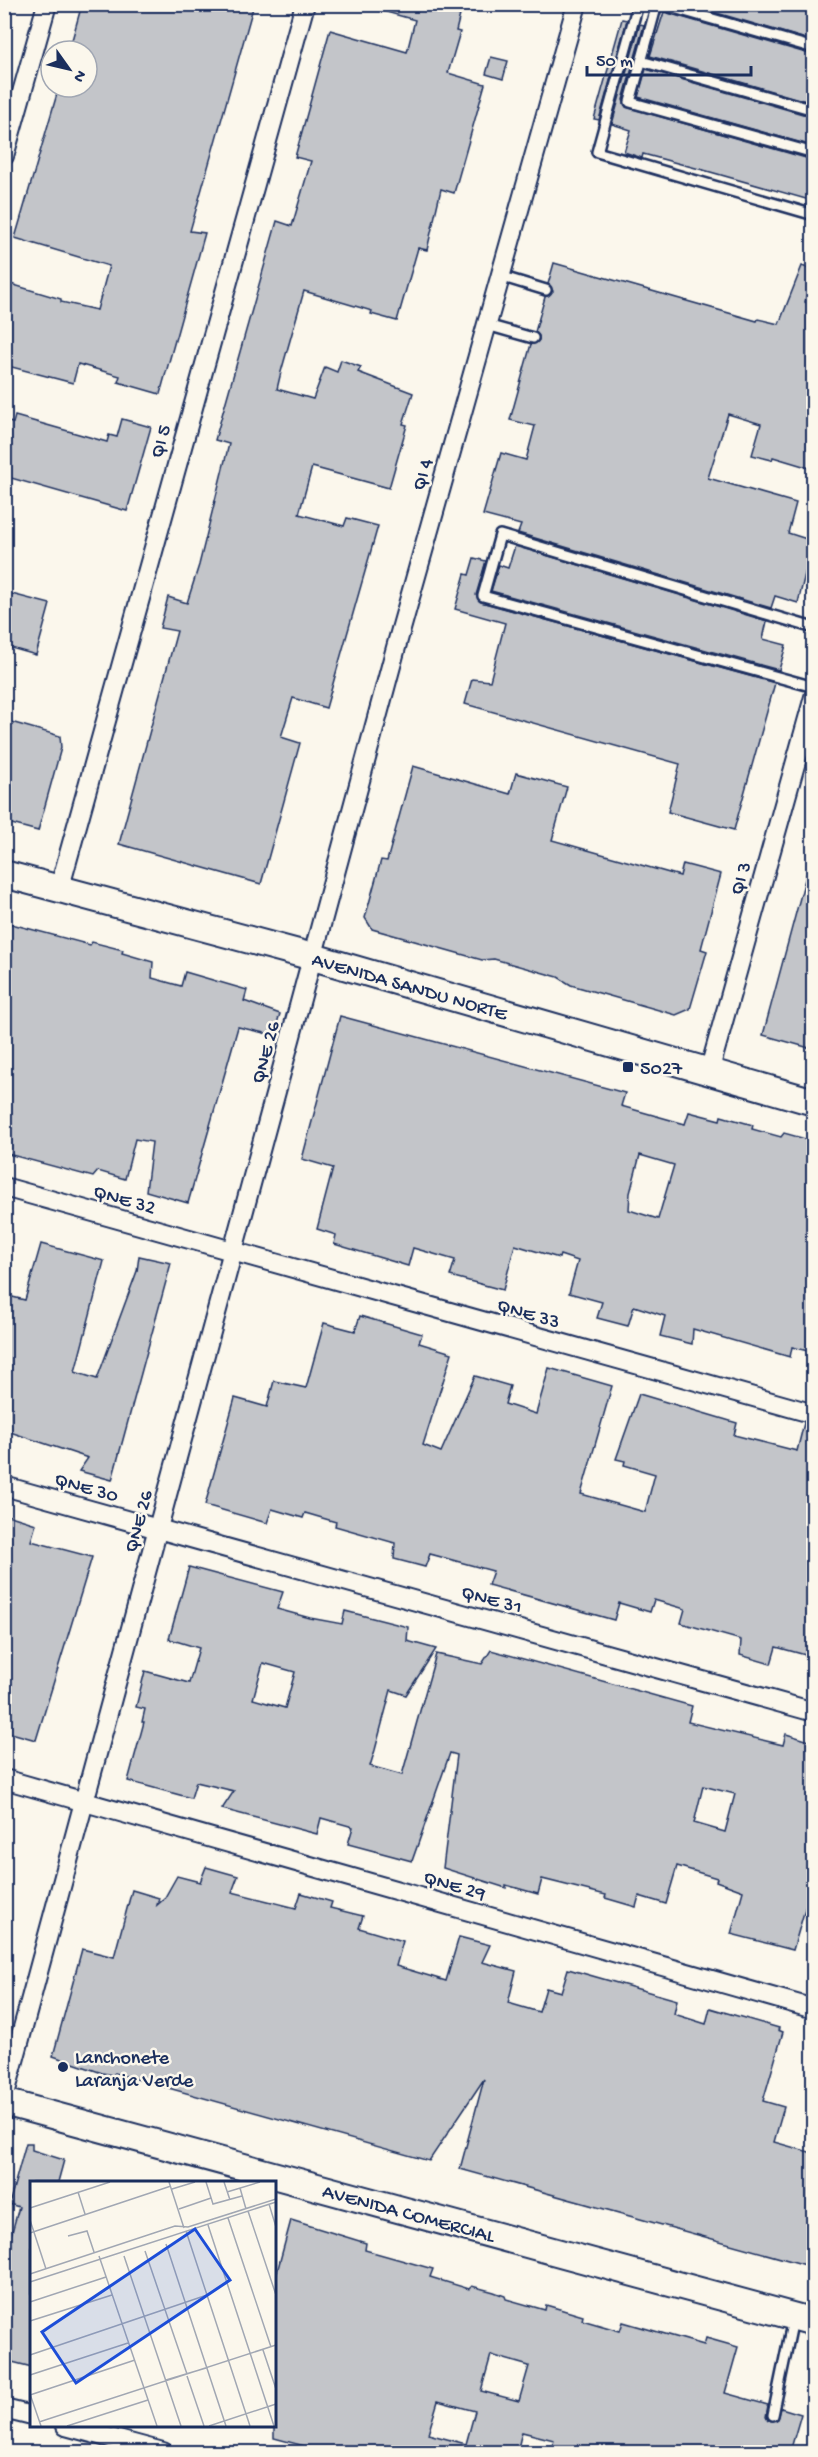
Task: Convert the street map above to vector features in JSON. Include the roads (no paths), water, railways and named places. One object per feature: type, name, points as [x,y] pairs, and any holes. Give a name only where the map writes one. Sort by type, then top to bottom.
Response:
[{"type":"main road","name":"AVENIDA SANDU NORTE","points":[[4,874],[313,957],[813,1102]]},
{"type":"main road","name":"AVENIDA COMERCIAL","points":[[4,2100],[803,2319]]},
{"type":"street","points":[[4,156],[47,4]]},
{"type":"street","name":"QI 5","points":[[60,890],[305,4]]},
{"type":"street","name":"QI 4","points":[[313,957],[577,4]]},
{"type":"street","name":"QI 3","points":[[709,1072],[813,697]]},
{"type":"street","name":"QNE 26","points":[[4,2100],[313,957]]},
{"type":"street","name":"QNE 32","points":[[4,1188],[233,1253]]},
{"type":"street","name":"QNE 33","points":[[233,1253],[813,1414]]},
{"type":"street","name":"QNE 30","points":[[4,1486],[158,1529]]},
{"type":"street","name":"QNE 31","points":[[158,1529],[813,1712]]},
{"type":"street","name":"QNE 29","points":[[4,1779],[813,2009]]},
{"type":"street","points":[[4,2409],[30,2416]]},
{"type":"street","points":[[70,2427],[164,2452]]},
{"type":"lane","points":[[638,4],[597,152],[813,215]]},
{"type":"lane","points":[[813,48],[658,4],[630,102],[813,153]]},
{"type":"lane","points":[[641,61],[813,110]]},
{"type":"lane","points":[[500,276],[546,290]]},
{"type":"lane","points":[[487,325],[533,338]]},
{"type":"lane","points":[[813,628],[500,535],[483,596],[813,687]]},
{"type":"lane","points":[[773,2415],[803,2319]]},
{"type":"place","name":"5027","points":[[628,1067]]},
{"type":"place","name":"Lanchonete Laranja Verde","points":[[63,2067]]}]
